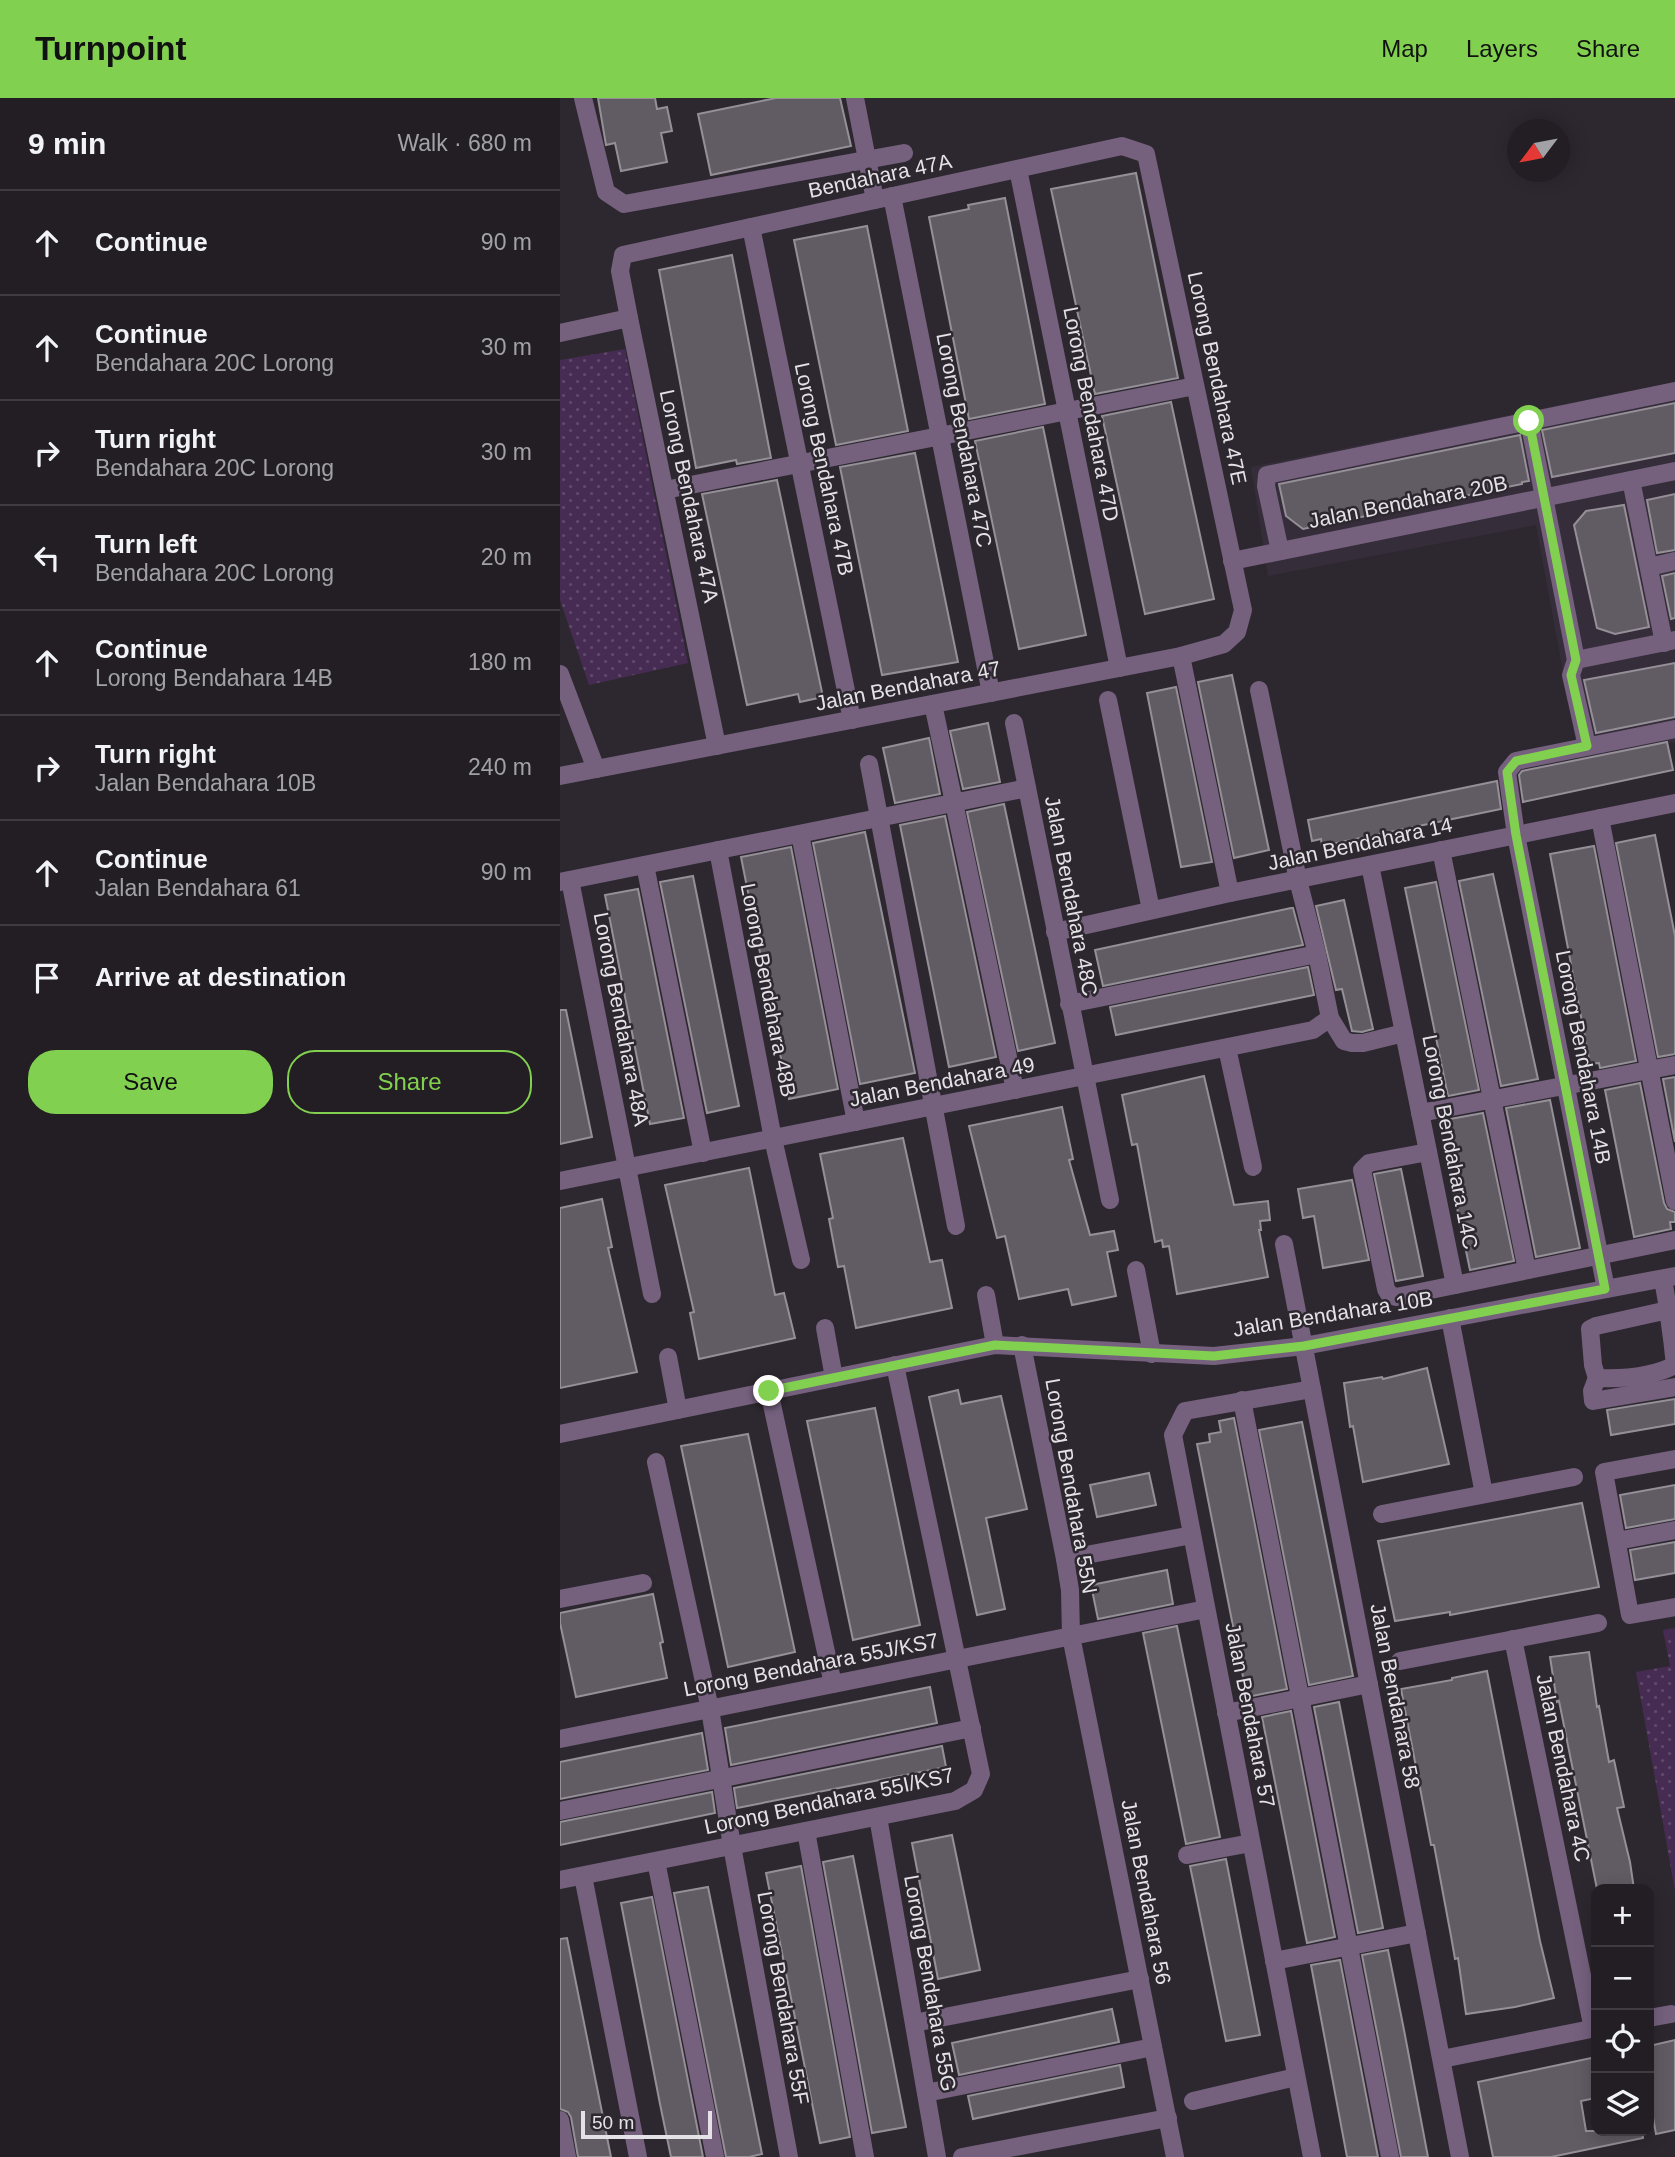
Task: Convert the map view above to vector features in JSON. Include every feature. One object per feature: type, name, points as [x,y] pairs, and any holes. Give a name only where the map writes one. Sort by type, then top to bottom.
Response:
[{"type":"street","points":[[583,98],[606,192],[624,204],[904,153]]},
{"type":"street","name":"Lorong Bendahara 47C","points":[[855,98],[867,159],[883,198],[940,436],[991,693]]},
{"type":"street","name":"Bendahara 47A","points":[[623,255],[1122,146],[1146,154]]},
{"type":"street","name":"Lorong Bendahara 47E","points":[[1146,154],[1243,610]]},
{"type":"street","name":"Lorong Bendahara 47D","points":[[1018,169],[1119,668]]},
{"type":"street","name":"Lorong Bendahara 47B","points":[[751,228],[852,720]]},
{"type":"street","name":"Lorong Bendahara 47A","points":[[623,255],[620,271],[717,746]]},
{"type":"street","points":[[560,333],[629,318]]},
{"type":"street","points":[[665,490],[1195,386]]},
{"type":"street","points":[[1280,551],[1266,486],[1267,475],[1675,391]]},
{"type":"street","points":[[1529,421],[1576,660],[1571,675],[1587,746],[1675,729]]},
{"type":"street","name":"Jalan Bendahara 20B","points":[[1233,561],[1675,471]]},
{"type":"street","points":[[1576,660],[1669,641],[1649,567],[1631,480]]},
{"type":"street","points":[[1649,567],[1675,561]]},
{"type":"street","name":"Jalan Bendahara 47","points":[[560,776],[1181,656],[1224,644],[1237,632],[1243,610]]},
{"type":"street","points":[[1181,656],[1230,894]]},
{"type":"street","points":[[560,674],[596,769]]},
{"type":"street","points":[[1259,690],[1330,1018],[1344,1041],[1352,1043],[1404,1033]]},
{"type":"street","points":[[1108,701],[1151,910]]},
{"type":"street","points":[[933,704],[1015,1090]]},
{"type":"street","name":"Jalan Bendahara 48C","points":[[1014,723],[1110,1200]]},
{"type":"street","name":"Lorong Bendahara 14B","points":[[1587,746],[1516,761],[1507,772],[1516,835],[1605,1289]]},
{"type":"street","points":[[869,764],[956,1226]]},
{"type":"street","points":[[565,881],[1027,788]]},
{"type":"street","name":"Jalan Bendahara 14","points":[[1055,932],[1675,803]]},
{"type":"street","points":[[1600,818],[1675,1201]]},
{"type":"street","points":[[800,834],[856,1122]]},
{"type":"street","name":"Lorong Bendahara 48B","points":[[718,850],[773,1139],[802,1260]]},
{"type":"street","points":[[1441,850],[1527,1270]]},
{"type":"street","points":[[645,865],[703,1153]]},
{"type":"street","name":"Lorong Bendahara 14C","points":[[1370,865],[1455,1285]]},
{"type":"street","name":"Lorong Bendahara 48A","points":[[565,881],[628,1168],[652,1294]]},
{"type":"street","points":[[1069,1004],[1317,954]]},
{"type":"street","name":"Jalan Bendahara 49","points":[[560,1181],[1313,1030],[1330,1018]]},
{"type":"street","points":[[1227,1048],[1252,1167]]},
{"type":"street","points":[[1420,1112],[1675,1065]]},
{"type":"street","points":[[1428,1152],[1369,1163],[1362,1170],[1385,1290],[1396,1297],[1675,1240]]},
{"type":"street","name":"Jalan Bendahara 58","points":[[1284,1244],[1460,2157]]},
{"type":"street","points":[[1136,1270],[1152,1354]]},
{"type":"street","points":[[1597,1378],[1643,1375],[1675,1365],[1668,1310],[1669,1277]]},
{"type":"street","name":"Jalan Bendahara 10B","points":[[560,1434],[995,1345],[1214,1356],[1304,1346],[1669,1277]]},
{"type":"street","points":[[986,1295],[995,1345]]},
{"type":"street","points":[[1668,1310],[1596,1325],[1590,1329],[1593,1366],[1597,1378],[1592,1391],[1593,1401],[1675,1387]]},
{"type":"street","points":[[1450,1318],[1484,1494]]},
{"type":"street","points":[[825,1328],[834,1378]]},
{"type":"street","name":"Lorong Bendahara 55N","points":[[1021,1345],[1065,1559],[1070,1590],[1071,1636]]},
{"type":"street","points":[[668,1357],[678,1410]]},
{"type":"street","name":"Lorong Bendahara 55I/KS7","points":[[560,1881],[955,1801],[975,1790],[981,1774],[895,1365]]},
{"type":"street","name":"Jalan Bendahara 57","points":[[1312,1389],[1185,1411],[1173,1435],[1312,2157]]},
{"type":"street","points":[[769,1391],[832,1684]]},
{"type":"street","points":[[1242,1400],[1390,2157]]},
{"type":"street","points":[[1675,1459],[1604,1472],[1630,1615],[1675,1607]]},
{"type":"street","name":"Lorong Bendahara 55F","points":[[656,1462],[710,1709],[732,1846],[789,2157]]},
{"type":"street","points":[[1382,1514],[1574,1477]]},
{"type":"street","points":[[1617,1541],[1675,1530]]},
{"type":"street","points":[[1065,1559],[1192,1535]]},
{"type":"street","points":[[560,1599],[643,1583]]},
{"type":"street","name":"Lorong Bendahara 55J/KS7","points":[[560,1739],[1206,1609]]},
{"type":"street","points":[[1400,1661],[1598,1623]]},
{"type":"street","name":"Jalan Bendahara 56","points":[[1071,1636],[1175,2157]]},
{"type":"street","name":"Jalan Bendahara 4C","points":[[1513,1639],[1591,2010]]},
{"type":"street","points":[[1226,1713],[1369,1684]]},
{"type":"street","points":[[560,1811],[972,1728]]},
{"type":"street","name":"Lorong Bendahara 55G","points":[[878,1817],[937,2157]]},
{"type":"street","points":[[806,1831],[865,2157]]},
{"type":"street","points":[[1187,1855],[1251,1843]]},
{"type":"street","points":[[656,1861],[715,2157]]},
{"type":"street","points":[[583,1876],[638,2157]]},
{"type":"street","points":[[1274,1961],[1417,1933]]},
{"type":"street","points":[[914,2023],[1140,1979]]},
{"type":"street","points":[[1654,2017],[1671,2014]]},
{"type":"street","points":[[1442,2059],[1591,2030]]},
{"type":"street","points":[[926,2093],[1153,2047]]},
{"type":"street","points":[[1193,2101],[1296,2077]]},
{"type":"street","points":[[962,2157],[1168,2118]]},
{"type":"street","points":[[560,2120],[568,2157]]},
{"type":"shaded area","points":[[625,349],[688,663],[589,685],[560,600],[560,360]]},
{"type":"shaded area","points":[[1675,382],[1675,742],[1579,759],[1536,525],[1268,576],[1251,467]]},
{"type":"shaded area","points":[[1675,1628],[1675,1891],[1636,1672],[1670,1666],[1663,1630]]},
{"type":"building","points":[[598,98],[655,98],[657,109],[667,107],[672,131],[661,133],[667,162],[621,171],[615,143],[606,145]]},
{"type":"building","points":[[776,98],[840,98],[851,146],[711,175],[698,114]]},
{"type":"building","points":[[1136,173],[1178,378],[1095,394],[1051,189]]},
{"type":"building","points":[[1005,198],[1045,404],[969,419],[929,217],[969,209],[968,205]]},
{"type":"building","points":[[867,226],[908,431],[836,445],[794,240]]},
{"type":"building","points":[[732,255],[771,458],[737,464],[736,460],[696,468],[659,270]]},
{"type":"building","points":[[1171,402],[1214,599],[1145,614],[1102,416]]},
{"type":"building","points":[[1675,403],[1675,453],[1552,477],[1542,430]]},
{"type":"building","points":[[1043,427],[1086,635],[1019,649],[975,441]]},
{"type":"building","points":[[1520,435],[1529,481],[1522,484],[1303,529],[1286,516],[1279,484]]},
{"type":"building","points":[[915,453],[958,662],[882,675],[840,467]]},
{"type":"building","points":[[777,480],[823,697],[800,702],[798,694],[747,705],[702,494]]},
{"type":"building","points":[[1675,494],[1675,550],[1657,553],[1647,500]]},
{"type":"building","points":[[1624,505],[1649,627],[1615,634],[1597,628],[1574,525],[1586,511]]},
{"type":"building","points":[[1675,573],[1675,618],[1671,619],[1662,576]]},
{"type":"building","points":[[1675,663],[1675,717],[1596,733],[1584,680]]},
{"type":"building","points":[[1232,675],[1269,850],[1234,858],[1198,682]]},
{"type":"building","points":[[1176,687],[1212,862],[1181,867],[1147,693]]},
{"type":"building","points":[[988,723],[1000,782],[963,789],[950,731]]},
{"type":"building","points":[[929,738],[940,794],[895,803],[883,748]]},
{"type":"building","points":[[1667,742],[1673,770],[1523,802],[1519,775],[1522,771]]},
{"type":"building","points":[[1497,781],[1501,809],[1322,846],[1321,839],[1312,841],[1308,820]]},
{"type":"building","points":[[1004,804],[1055,1043],[1018,1051],[967,812]]},
{"type":"building","points":[[945,816],[996,1057],[949,1067],[900,825]]},
{"type":"building","points":[[865,832],[915,1073],[860,1084],[813,843]]},
{"type":"building","points":[[1655,835],[1675,936],[1675,1054],[1658,1057],[1616,843]]},
{"type":"building","points":[[1594,846],[1636,1061],[1600,1068],[1599,1063],[1590,1064],[1550,854]]},
{"type":"building","points":[[791,847],[838,1089],[789,1099],[741,857]]},
{"type":"building","points":[[1493,874],[1538,1079],[1501,1086],[1459,881]]},
{"type":"building","points":[[693,876],[739,1106],[707,1113],[660,882]]},
{"type":"building","points":[[1436,882],[1479,1090],[1448,1096],[1405,888]]},
{"type":"building","points":[[638,889],[684,1118],[650,1124],[605,895]]},
{"type":"building","points":[[1344,900],[1373,1029],[1362,1032],[1352,1031],[1342,989],[1336,990],[1316,906]]},
{"type":"building","points":[[1293,908],[1303,945],[1103,986],[1095,950]]},
{"type":"building","points":[[1308,967],[1314,995],[1116,1035],[1110,1007]]},
{"type":"building","points":[[560,1010],[566,1010],[592,1137],[560,1144]]},
{"type":"building","points":[[1204,1076],[1234,1205],[1268,1201],[1270,1220],[1260,1221],[1259,1230],[1268,1277],[1177,1294],[1169,1246],[1163,1247],[1162,1240],[1155,1242],[1137,1144],[1132,1145],[1122,1095]]},
{"type":"building","points":[[1675,1077],[1675,1142],[1663,1079]]},
{"type":"building","points":[[1640,1083],[1664,1203],[1667,1209],[1675,1212],[1675,1222],[1670,1222],[1671,1229],[1634,1237],[1605,1090]]},
{"type":"building","points":[[1550,1100],[1580,1248],[1536,1257],[1506,1108]]},
{"type":"building","points":[[1062,1107],[1073,1159],[1069,1160],[1090,1235],[1114,1231],[1118,1250],[1107,1252],[1116,1296],[1072,1305],[1068,1289],[1019,1299],[1005,1236],[997,1238],[969,1126]]},
{"type":"building","points":[[1483,1113],[1514,1261],[1470,1270],[1439,1121]]},
{"type":"building","points":[[903,1138],[930,1262],[942,1260],[952,1308],[856,1328],[844,1266],[838,1267],[829,1219],[833,1218],[820,1154]]},
{"type":"building","points":[[749,1168],[775,1295],[784,1293],[795,1338],[699,1359],[690,1313],[694,1312],[665,1185]]},
{"type":"building","points":[[1401,1169],[1423,1276],[1396,1281],[1374,1174]]},
{"type":"building","points":[[1352,1180],[1369,1260],[1323,1268],[1314,1216],[1303,1218],[1298,1189]]},
{"type":"building","points":[[602,1199],[612,1247],[608,1248],[637,1372],[560,1388],[560,1208]]},
{"type":"building","points":[[1427,1368],[1449,1464],[1363,1482],[1353,1426],[1350,1427],[1344,1383],[1383,1379]]},
{"type":"building","points":[[958,1390],[961,1404],[1001,1396],[1027,1509],[986,1518],[1005,1609],[977,1615],[929,1397]]},
{"type":"building","points":[[1675,1399],[1675,1424],[1611,1435],[1607,1410]]},
{"type":"building","points":[[875,1408],[920,1625],[853,1640],[807,1421]]},
{"type":"building","points":[[1234,1418],[1287,1689],[1247,1697],[1197,1444],[1210,1442],[1209,1434],[1221,1432],[1219,1421]]},
{"type":"building","points":[[1302,1422],[1353,1676],[1309,1685],[1259,1430]]},
{"type":"building","points":[[748,1434],[795,1652],[728,1667],[681,1446]]},
{"type":"building","points":[[1149,1473],[1156,1505],[1097,1517],[1090,1485]]},
{"type":"building","points":[[1675,1485],[1675,1519],[1626,1528],[1620,1495]]},
{"type":"building","points":[[1582,1503],[1599,1587],[1450,1615],[1450,1612],[1395,1621],[1378,1541]]},
{"type":"building","points":[[1675,1542],[1675,1573],[1635,1580],[1630,1550]]},
{"type":"building","points":[[1167,1570],[1173,1604],[1098,1619],[1091,1585]]},
{"type":"building","points":[[653,1594],[667,1678],[576,1697],[560,1613]]},
{"type":"building","points":[[1177,1626],[1220,1837],[1186,1844],[1143,1633]]},
{"type":"building","points":[[1589,1652],[1609,1762],[1614,1760],[1624,1807],[1617,1808],[1633,1884],[1596,1884],[1550,1657]]},
{"type":"building","points":[[1487,1671],[1540,1941],[1554,1998],[1466,2014],[1458,1958],[1455,1959],[1401,1689]]},
{"type":"building","points":[[930,1687],[937,1723],[731,1765],[725,1728]]},
{"type":"building","points":[[1339,1702],[1383,1928],[1358,1933],[1314,1707]]},
{"type":"building","points":[[1291,1711],[1335,1937],[1307,1943],[1262,1717]]},
{"type":"building","points":[[702,1733],[708,1770],[560,1799],[560,1762]]},
{"type":"building","points":[[942,1746],[946,1767],[737,1808],[734,1788]]},
{"type":"building","points":[[712,1792],[715,1813],[560,1845],[560,1822]]},
{"type":"building","points":[[952,1835],[980,1970],[938,1979],[912,1843]]},
{"type":"building","points":[[853,1856],[906,2127],[872,2133],[823,1862]]},
{"type":"building","points":[[1226,1859],[1260,2035],[1226,2041],[1190,1866]]},
{"type":"building","points":[[801,1866],[850,2137],[820,2143],[766,1873]]},
{"type":"building","points":[[708,1887],[762,2154],[749,2157],[726,2157],[674,1893]]},
{"type":"building","points":[[652,1897],[703,2157],[671,2157],[660,2104],[621,1903]]},
{"type":"building","points":[[567,1938],[611,2157],[578,2157],[571,2117],[568,2112],[560,2109],[560,1939]]},
{"type":"building","points":[[1388,1950],[1428,2157],[1401,2157],[1362,1955]]},
{"type":"building","points":[[1340,1960],[1378,2157],[1347,2157],[1311,1965]]},
{"type":"building","points":[[1112,2009],[1119,2042],[959,2075],[952,2043]]},
{"type":"building","points":[[1675,2040],[1675,2130],[1656,2134],[1654,2123],[1654,2045]]},
{"type":"building","points":[[1591,2058],[1591,2099],[1581,2101],[1586,2131],[1591,2131],[1591,2136],[1643,2138],[1551,2157],[1493,2157],[1478,2082]]},
{"type":"building","points":[[1120,2065],[1124,2087],[973,2119],[968,2096]]},
{"type":"route","points":[[769,1391],[995,1345],[1214,1356],[1304,1346],[1605,1289],[1516,835],[1507,772],[1516,761],[1587,746],[1571,675],[1576,660],[1529,421]]}]
